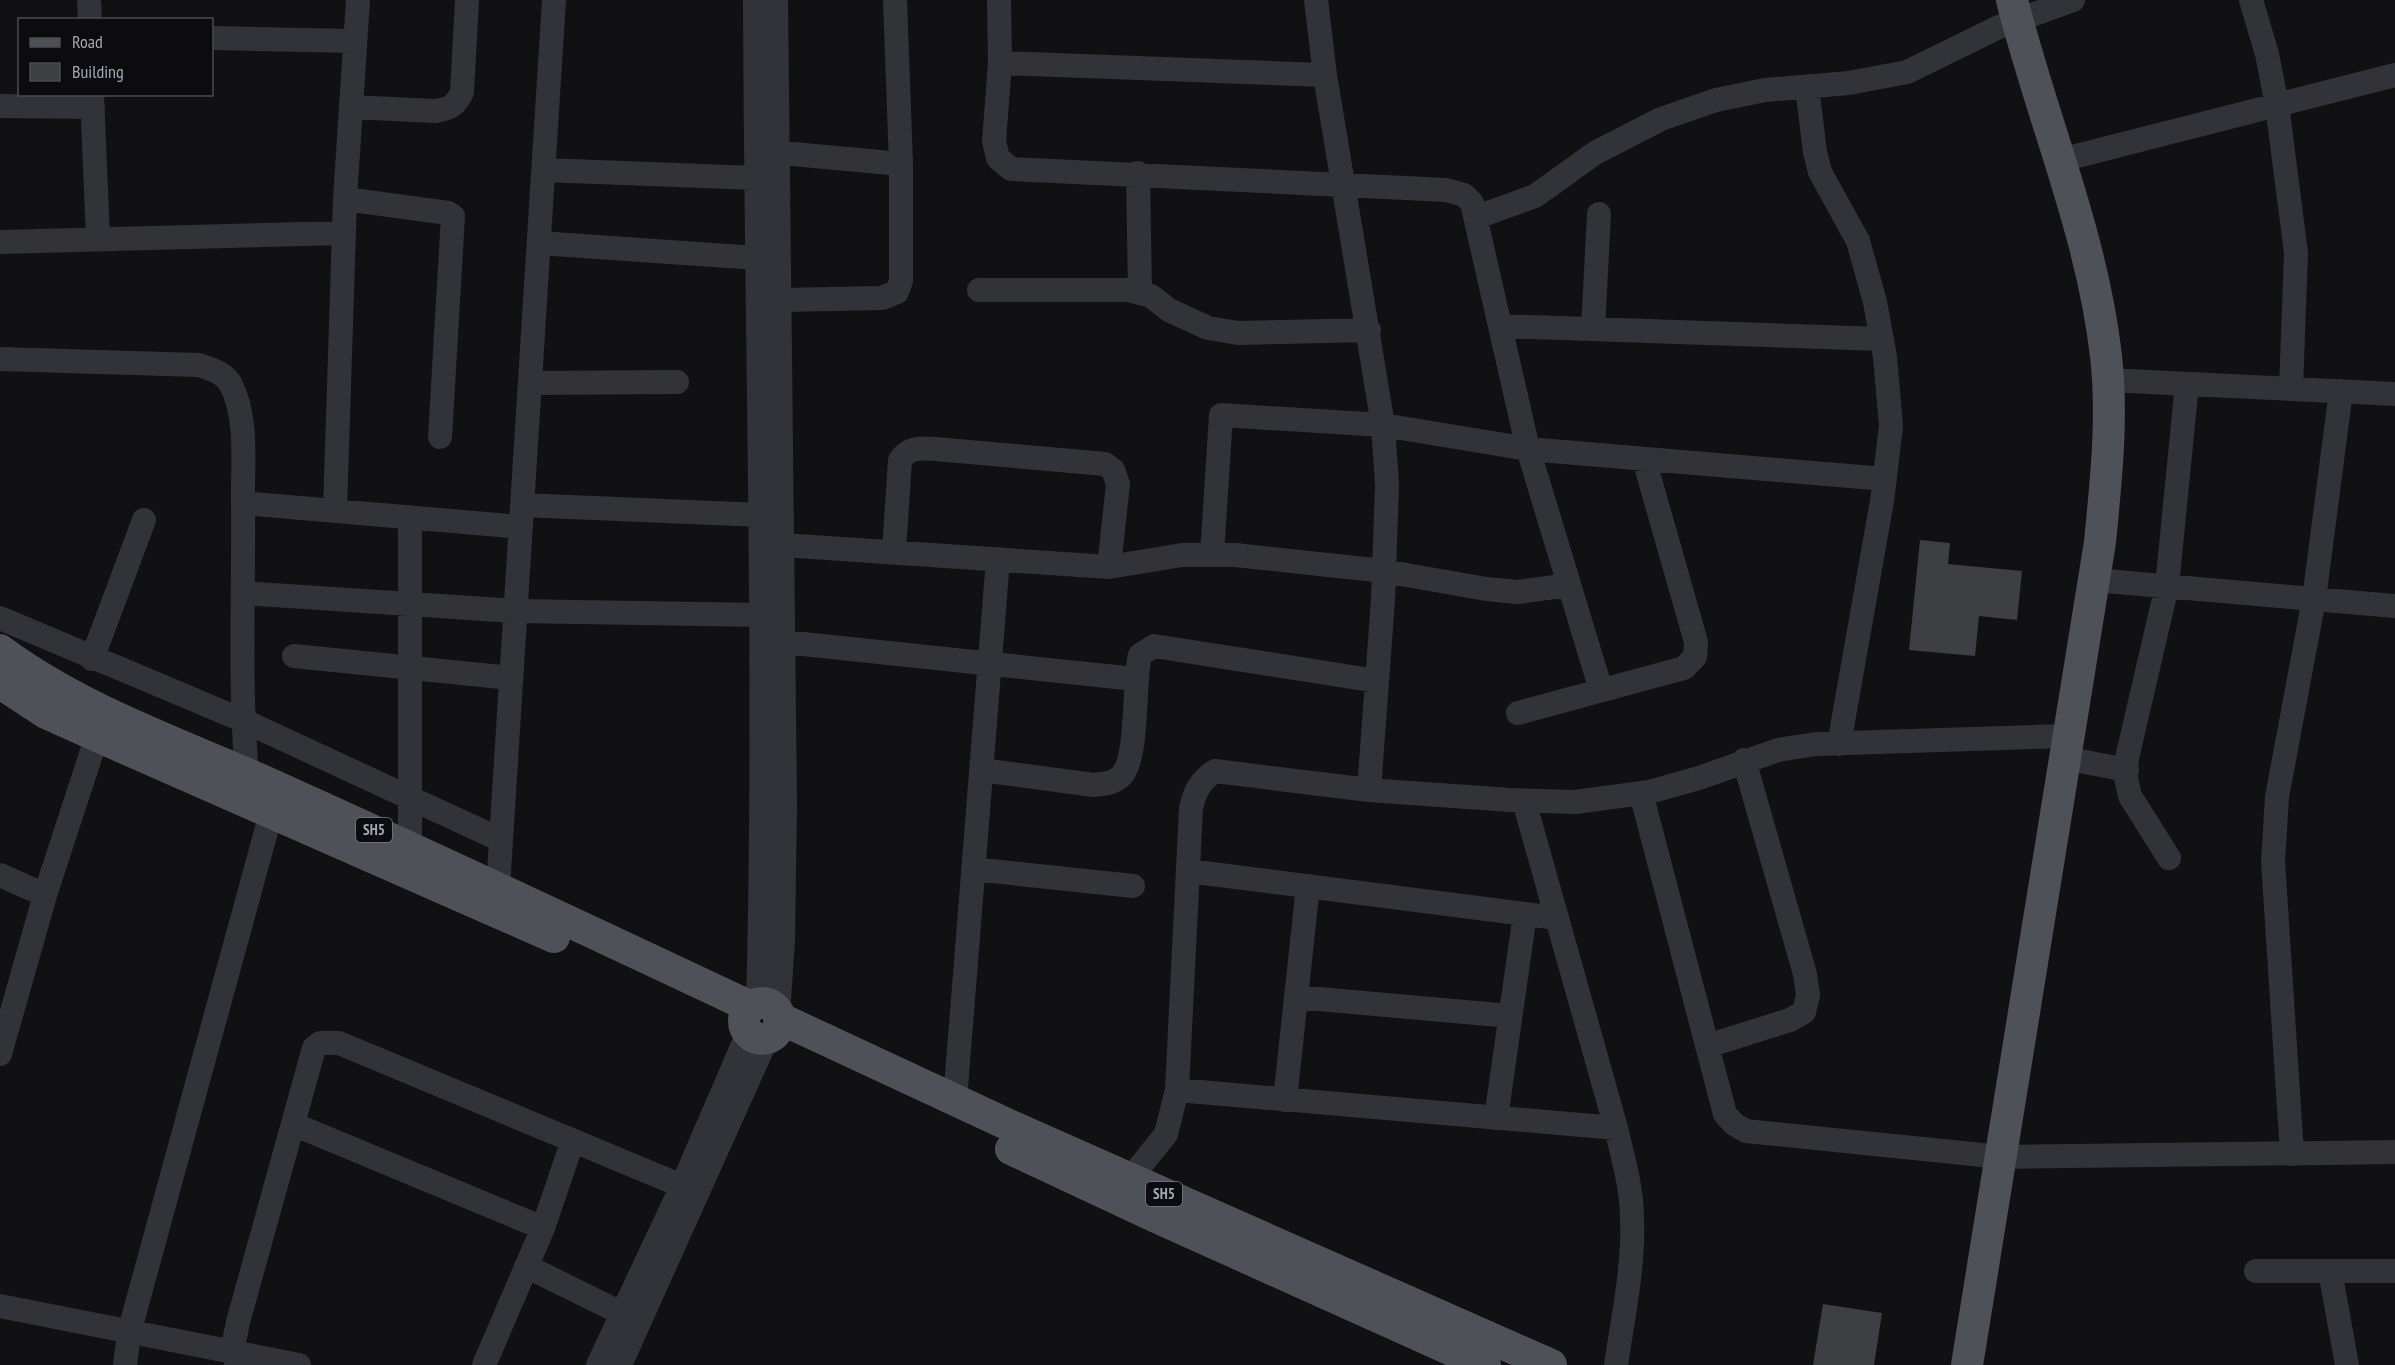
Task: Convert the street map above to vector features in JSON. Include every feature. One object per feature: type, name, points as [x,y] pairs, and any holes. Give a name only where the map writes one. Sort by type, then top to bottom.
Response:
[{"type":"main road","points":[[1967,1365],[2094,580],[2110,441],[2107,357],[2095,283],[2061,160],[2015,10]]},
{"type":"main road","name":"SH5","points":[[0,650],[29,672],[91,705],[247,773],[274,800],[762,1022],[955,1100],[1551,1365]]},
{"type":"main road","name":"SH5","points":[[0,683],[46,713],[97,736],[274,800],[410,845],[1154,1216],[1485,1365]]},
{"type":"street","points":[[89,0],[90,18]]},
{"type":"street","points":[[335,511],[345,198],[358,0]]},
{"type":"street","points":[[351,107],[435,111],[447,109],[457,103],[462,92],[467,0]]},
{"type":"street","points":[[498,888],[554,0]]},
{"type":"street","points":[[620,1365],[762,1022],[783,929],[784,642],[781,300],[766,152],[755,0]]},
{"type":"street","points":[[598,1365],[762,1022],[762,515],[756,178],[766,152],[776,0]]},
{"type":"street","points":[[781,300],[882,297],[897,292],[901,281],[901,164],[895,0]]},
{"type":"street","points":[[999,0],[1000,63],[994,141],[998,158],[1011,169],[1138,173],[1446,190],[1464,195],[1472,203],[1528,449],[1601,690]]},
{"type":"street","points":[[1316,0],[1325,75],[1383,425],[1387,485],[1384,571],[1369,789]]},
{"type":"street","points":[[1477,217],[1535,196],[1595,153],[1661,119],[1716,100],[1766,90],[1882,79],[1907,72],[2015,10],[2073,0]]},
{"type":"street","points":[[2255,1],[2277,105],[2296,253],[2291,389]]},
{"type":"street","points":[[213,38],[355,41]]},
{"type":"street","points":[[1000,63],[1325,75]]},
{"type":"street","points":[[2061,160],[2395,75]]},
{"type":"street","points":[[1807,87],[1815,152],[1820,172],[1858,241],[1875,302],[1882,339],[1891,426],[1885,479],[1839,744]]},
{"type":"street","points":[[0,106],[93,101],[98,239]]},
{"type":"street","points":[[766,152],[901,164]]},
{"type":"street","points":[[544,170],[756,178]]},
{"type":"street","points":[[1138,173],[1140,293]]},
{"type":"street","points":[[345,198],[448,213],[453,216],[440,437]]},
{"type":"street","points":[[1593,329],[1599,213]]},
{"type":"street","points":[[0,242],[344,233]]},
{"type":"street","points":[[539,243],[757,258]]},
{"type":"street","points":[[979,290],[1128,291],[1151,296],[1169,310],[1208,328],[1238,333],[1369,330]]},
{"type":"street","points":[[1500,326],[1882,339]]},
{"type":"street","points":[[0,359],[199,365],[217,371],[229,381],[237,402],[242,431],[244,593],[242,720],[247,773]]},
{"type":"street","points":[[2107,380],[2395,394]]},
{"type":"street","points":[[530,383],[677,382]]},
{"type":"street","points":[[2169,858],[2130,796],[2127,770],[2168,586],[2187,384]]},
{"type":"street","points":[[2292,1154],[2273,861],[2277,797],[2314,599],[2340,391]]},
{"type":"street","points":[[1212,555],[1221,416],[1383,425],[1528,449],[1885,479]]},
{"type":"street","points":[[894,551],[900,460],[906,452],[917,448],[935,449],[1105,464],[1113,470],[1118,484],[1109,567]]},
{"type":"street","points":[[1518,713],[1684,668],[1695,657],[1696,642],[1644,459]]},
{"type":"street","points":[[243,503],[410,518],[762,515]]},
{"type":"street","points":[[410,518],[410,845]]},
{"type":"street","points":[[92,659],[144,520]]},
{"type":"street","points":[[783,545],[1109,567],[1182,555],[1212,555],[1384,571],[1497,590],[1535,591],[1569,585]]},
{"type":"street","points":[[955,1100],[998,559]]},
{"type":"street","points":[[2094,580],[2395,606]]},
{"type":"street","points":[[244,593],[516,611],[762,615]]},
{"type":"street","points":[[0,618],[92,659],[242,720],[501,840]]},
{"type":"street","points":[[784,642],[1135,679]]},
{"type":"street","points":[[981,770],[1094,785],[1111,782],[1122,776],[1129,761],[1134,726],[1135,679],[1140,655],[1146,649],[1162,645],[1377,681]]},
{"type":"street","points":[[294,656],[511,678]]},
{"type":"street","points":[[0,1054],[45,895],[97,736]]},
{"type":"street","points":[[1130,1179],[1166,1134],[1177,1090],[1191,808],[1195,791],[1203,779],[1215,771],[1369,789],[1524,801],[1575,802],[1641,793],[1699,778],[1744,760],[1787,748],[1839,744],[2066,747],[2127,770]]},
{"type":"street","points":[[1707,1046],[1790,1020],[1804,1012],[1808,995],[1805,974],[1744,760]]},
{"type":"street","points":[[1641,793],[1725,1114],[1734,1124],[1746,1131],[2002,1157],[2395,1152]]},
{"type":"street","points":[[125,1365],[125,1348],[274,800]]},
{"type":"street","points":[[1524,801],[1616,1128],[1632,1218],[1629,1276],[1616,1365]]},
{"type":"street","points":[[974,869],[1133,886]]},
{"type":"street","points":[[1188,871],[1557,918]]},
{"type":"street","points":[[0,875],[45,895]]},
{"type":"street","points":[[1285,1100],[1308,886]]},
{"type":"street","points":[[1496,1118],[1525,914]]},
{"type":"street","points":[[1296,997],[1510,1016]]},
{"type":"street","points":[[235,1358],[238,1322],[314,1048],[320,1043],[339,1043],[572,1143],[682,1186]]},
{"type":"street","points":[[1177,1090],[1616,1128]]},
{"type":"street","points":[[293,1124],[543,1228]]},
{"type":"street","points":[[484,1365],[543,1228],[572,1143]]},
{"type":"street","points":[[526,1266],[623,1314]]},
{"type":"street","points":[[2256,1271],[2395,1271]]},
{"type":"street","points":[[2330,1271],[2347,1365]]},
{"type":"street","points":[[0,1306],[235,1358],[299,1365]]},
{"type":"building","points":[[1920,540],[1950,543],[1948,564],[2022,571],[2017,620],[1979,616],[1975,656],[1909,650]]},
{"type":"building","points":[[1823,1304],[1882,1313],[1874,1365],[1813,1365]]}]
